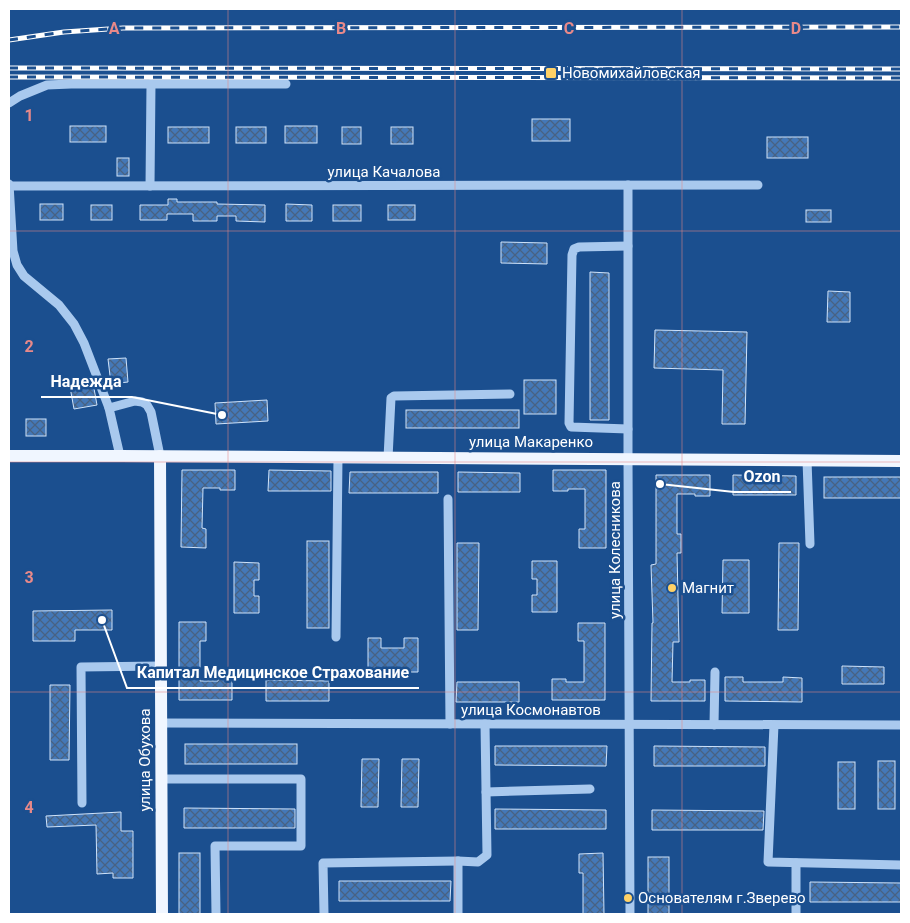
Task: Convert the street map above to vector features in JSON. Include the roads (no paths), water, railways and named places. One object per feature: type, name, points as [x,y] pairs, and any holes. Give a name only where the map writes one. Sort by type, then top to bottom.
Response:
[{"type":"main road","name":"улица Макаренко","points":[[9,456],[901,461]]},
{"type":"main road","name":"улица Обухова","points":[[160,456],[162,914]]},
{"type":"street","points":[[150,186],[151,84]]},
{"type":"street","points":[[9,103],[20,96],[47,85],[286,84]]},
{"type":"street","points":[[9,185],[13,251],[17,265],[24,276],[59,305],[74,324],[84,343],[109,408],[120,456]]},
{"type":"street","name":"улица Качалова","points":[[9,185],[758,185]]},
{"type":"street","name":"улица Колесникова","points":[[628,185],[630,914]]},
{"type":"street","points":[[628,246],[578,247],[574,249],[572,255],[569,424],[571,427],[628,429]]},
{"type":"street","points":[[388,458],[391,398],[394,396],[510,394]]},
{"type":"street","points":[[109,408],[135,401],[147,405],[151,412],[160,456]]},
{"type":"street","points":[[336,637],[338,458]]},
{"type":"street","points":[[807,460],[810,544]]},
{"type":"street","points":[[448,499],[450,724]]},
{"type":"street","points":[[82,803],[81,667],[161,666]]},
{"type":"street","points":[[714,725],[715,672]]},
{"type":"street","name":"улица Космонавтов","points":[[161,723],[901,725]]},
{"type":"street","points":[[324,914],[323,863],[478,862],[487,855],[485,724]]},
{"type":"street","points":[[774,725],[768,862],[901,865]]},
{"type":"street","points":[[161,779],[301,779],[301,846],[215,846],[216,914]]},
{"type":"street","points":[[486,792],[590,789]]},
{"type":"street","points":[[458,861],[458,914]]},
{"type":"street","points":[[796,863],[796,914]]},
{"type":"railway","points":[[9,40],[64,32],[123,28],[901,27]]},
{"type":"railway","points":[[9,68],[901,69]]},
{"type":"railway","points":[[9,77],[901,78]]},
{"type":"place","name":"Новомихайловская","points":[[551,73]]},
{"type":"place","name":"Надежда","points":[[222,415]]},
{"type":"place","name":"Ozon","points":[[660,484]]},
{"type":"place","name":"Магнит","points":[[672,588]]},
{"type":"place","name":"Капитал Медицинское Страхование","points":[[102,620]]},
{"type":"place","name":"Основателям г.Зверево","points":[[628,898]]}]
